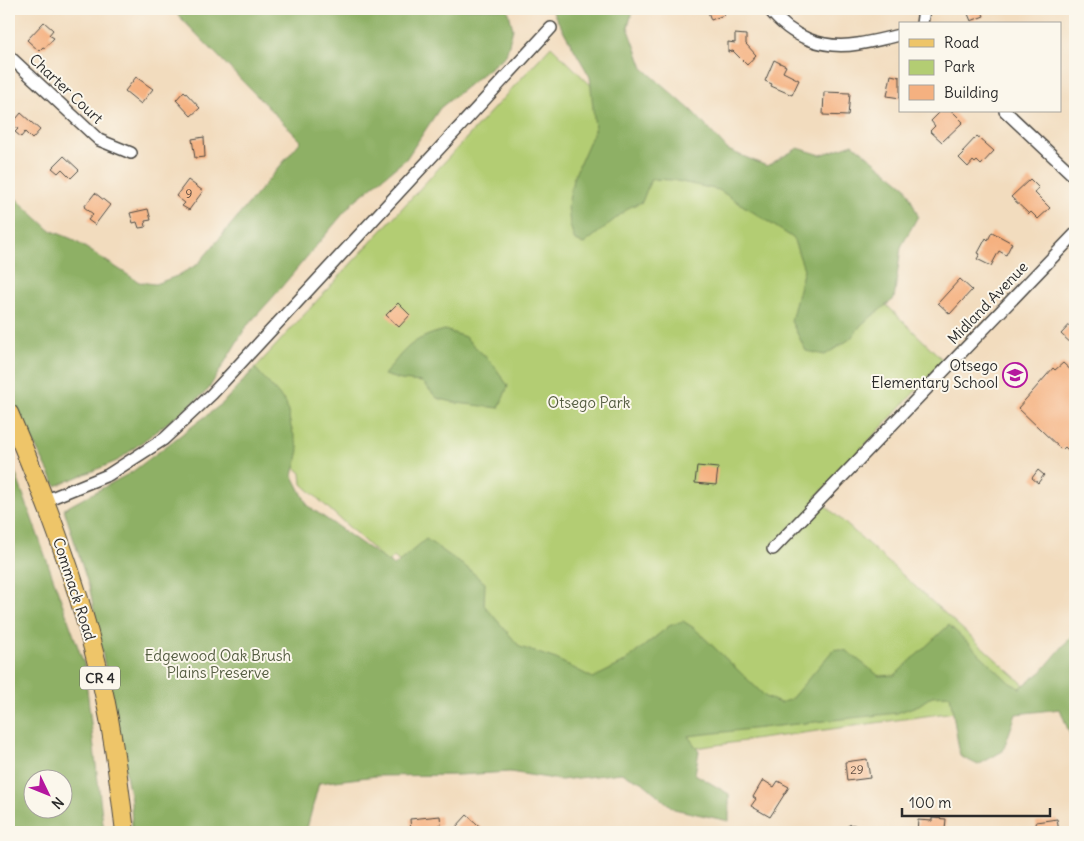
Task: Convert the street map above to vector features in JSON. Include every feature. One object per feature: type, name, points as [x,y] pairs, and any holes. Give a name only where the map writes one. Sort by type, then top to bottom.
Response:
[{"type":"main road","name":"Commack Road","points":[[9,413],[67,562],[97,660],[116,759],[125,832]]},
{"type":"street","points":[[769,9],[792,33],[833,46],[858,44],[899,35]]},
{"type":"street","points":[[922,22],[924,9]]},
{"type":"street","points":[[44,501],[108,475],[164,439],[212,394],[551,28]]},
{"type":"street","name":"Charter Court","points":[[9,56],[99,140],[130,153]]},
{"type":"street","points":[[1006,112],[1075,177]]},
{"type":"street","name":"Midland Avenue","points":[[773,549],[1075,234]]},
{"type":"green space","points":[[175,9],[508,9],[513,29],[506,55],[440,108],[406,159],[353,202],[246,327],[208,390],[117,461],[56,486],[9,395],[9,192],[50,230],[72,239],[139,282],[155,284],[177,276],[198,264],[301,141],[176,13]]},
{"type":"green space","points":[[551,9],[633,9],[628,27],[643,68],[693,112],[728,150],[767,166],[798,148],[821,155],[853,144],[906,187],[918,216],[901,247],[894,299],[862,324],[850,339],[825,355],[806,351],[791,321],[804,269],[793,238],[719,190],[672,180],[651,179],[642,202],[630,207],[584,244],[575,241],[570,225],[568,206],[573,179],[595,129],[590,77]]},
{"type":"green space","name":"Otsego Park","points":[[551,46],[684,177],[769,191],[944,361],[816,497],[1041,700],[615,759],[394,557],[387,562],[302,484],[301,473],[223,403]]},
{"type":"green space","points":[[445,330],[465,337],[493,364],[508,386],[499,408],[457,403],[437,398],[422,382],[401,380],[384,375],[409,346],[433,333]]},
{"type":"green space","name":"Edgewood Oak Brush Plains Preserve","points":[[255,368],[286,403],[291,427],[299,450],[293,476],[308,506],[394,566],[426,539],[485,583],[484,605],[520,647],[556,659],[593,678],[623,663],[669,626],[683,621],[694,628],[766,697],[780,703],[791,699],[834,649],[847,651],[879,676],[895,675],[949,625],[1010,683],[1020,688],[1041,672],[1075,632],[1075,747],[1060,709],[1016,714],[1003,751],[978,765],[960,756],[950,695],[932,696],[919,705],[897,713],[688,736],[699,751],[695,774],[729,794],[729,821],[674,809],[642,782],[621,773],[561,780],[510,772],[376,776],[319,783],[306,832],[132,832],[131,800],[90,590],[64,509],[132,472],[223,403]]},
{"type":"green space","points":[[9,455],[84,664],[104,832],[9,832]]},
{"type":"building","points":[[707,9],[722,9],[724,15],[711,20]]},
{"type":"building","points":[[966,9],[981,9],[984,16],[971,21]]},
{"type":"building","points":[[44,22],[53,30],[49,35],[54,38],[45,48],[43,47],[39,51],[27,40]]},
{"type":"building","points":[[735,34],[746,35],[746,44],[756,55],[747,65],[733,51],[728,52],[728,42],[735,43]]},
{"type":"building","points":[[774,60],[786,66],[783,72],[799,80],[792,95],[771,86],[772,84],[765,81]]},
{"type":"building","points":[[891,75],[899,77],[899,98],[887,96]]},
{"type":"building","points":[[136,77],[153,89],[141,104],[125,91]]},
{"type":"building","points":[[184,91],[200,108],[191,116],[176,100]]},
{"type":"building","points":[[824,92],[850,93],[848,116],[823,115]]},
{"type":"building","points":[[940,112],[953,112],[963,122],[942,142],[930,131],[935,126],[931,121]]},
{"type":"building","points":[[21,113],[40,130],[32,139],[25,132],[21,137],[15,132],[18,129],[12,124]]},
{"type":"building","points":[[977,136],[994,151],[981,165],[977,161],[975,163],[973,161],[968,167],[959,158]]},
{"type":"building","points":[[204,137],[205,157],[195,158],[192,139]]},
{"type":"building","points":[[64,156],[79,170],[71,178],[62,169],[58,173],[52,168]]},
{"type":"building","points":[[1030,179],[1039,188],[1034,192],[1050,208],[1038,219],[1031,212],[1029,214],[1011,197]]},
{"type":"building","points":[[188,180],[203,191],[189,210],[182,206],[185,203],[176,196]]},
{"type":"building","points":[[95,193],[110,205],[95,225],[88,220],[93,214],[84,207]]},
{"type":"building","points":[[148,209],[151,220],[145,221],[146,227],[139,228],[137,222],[133,223],[130,213]]},
{"type":"building","points":[[992,232],[1012,243],[1006,255],[999,251],[991,266],[977,259],[986,238],[988,240]]},
{"type":"building","points":[[960,279],[972,290],[950,314],[938,303]]},
{"type":"building","points":[[398,303],[410,315],[399,327],[386,315]]},
{"type":"building","points":[[1075,319],[1075,347],[1061,334]]},
{"type":"building","points":[[1063,363],[1075,374],[1075,457],[1065,447],[1062,450],[1018,408],[1053,368],[1055,370]]},
{"type":"building","points":[[697,466],[718,468],[716,485],[695,483]]},
{"type":"building","points":[[1038,470],[1044,475],[1038,483],[1032,478]]},
{"type":"building","points":[[867,759],[870,778],[847,781],[845,762]]},
{"type":"building","points":[[763,780],[774,787],[778,781],[789,787],[770,817],[751,806],[756,799],[753,797]]},
{"type":"building","points":[[467,815],[486,832],[462,832],[456,827]]},
{"type":"building","points":[[440,816],[441,825],[438,825],[439,832],[411,832],[410,819]]},
{"type":"building","points":[[932,818],[946,819],[945,830],[940,830],[940,832],[917,832],[918,820],[932,821]]},
{"type":"building","points":[[1057,819],[1059,832],[1037,832],[1036,822]]},
{"type":"place","name":"Otsego Elementary School","points":[[1015,375]]}]
